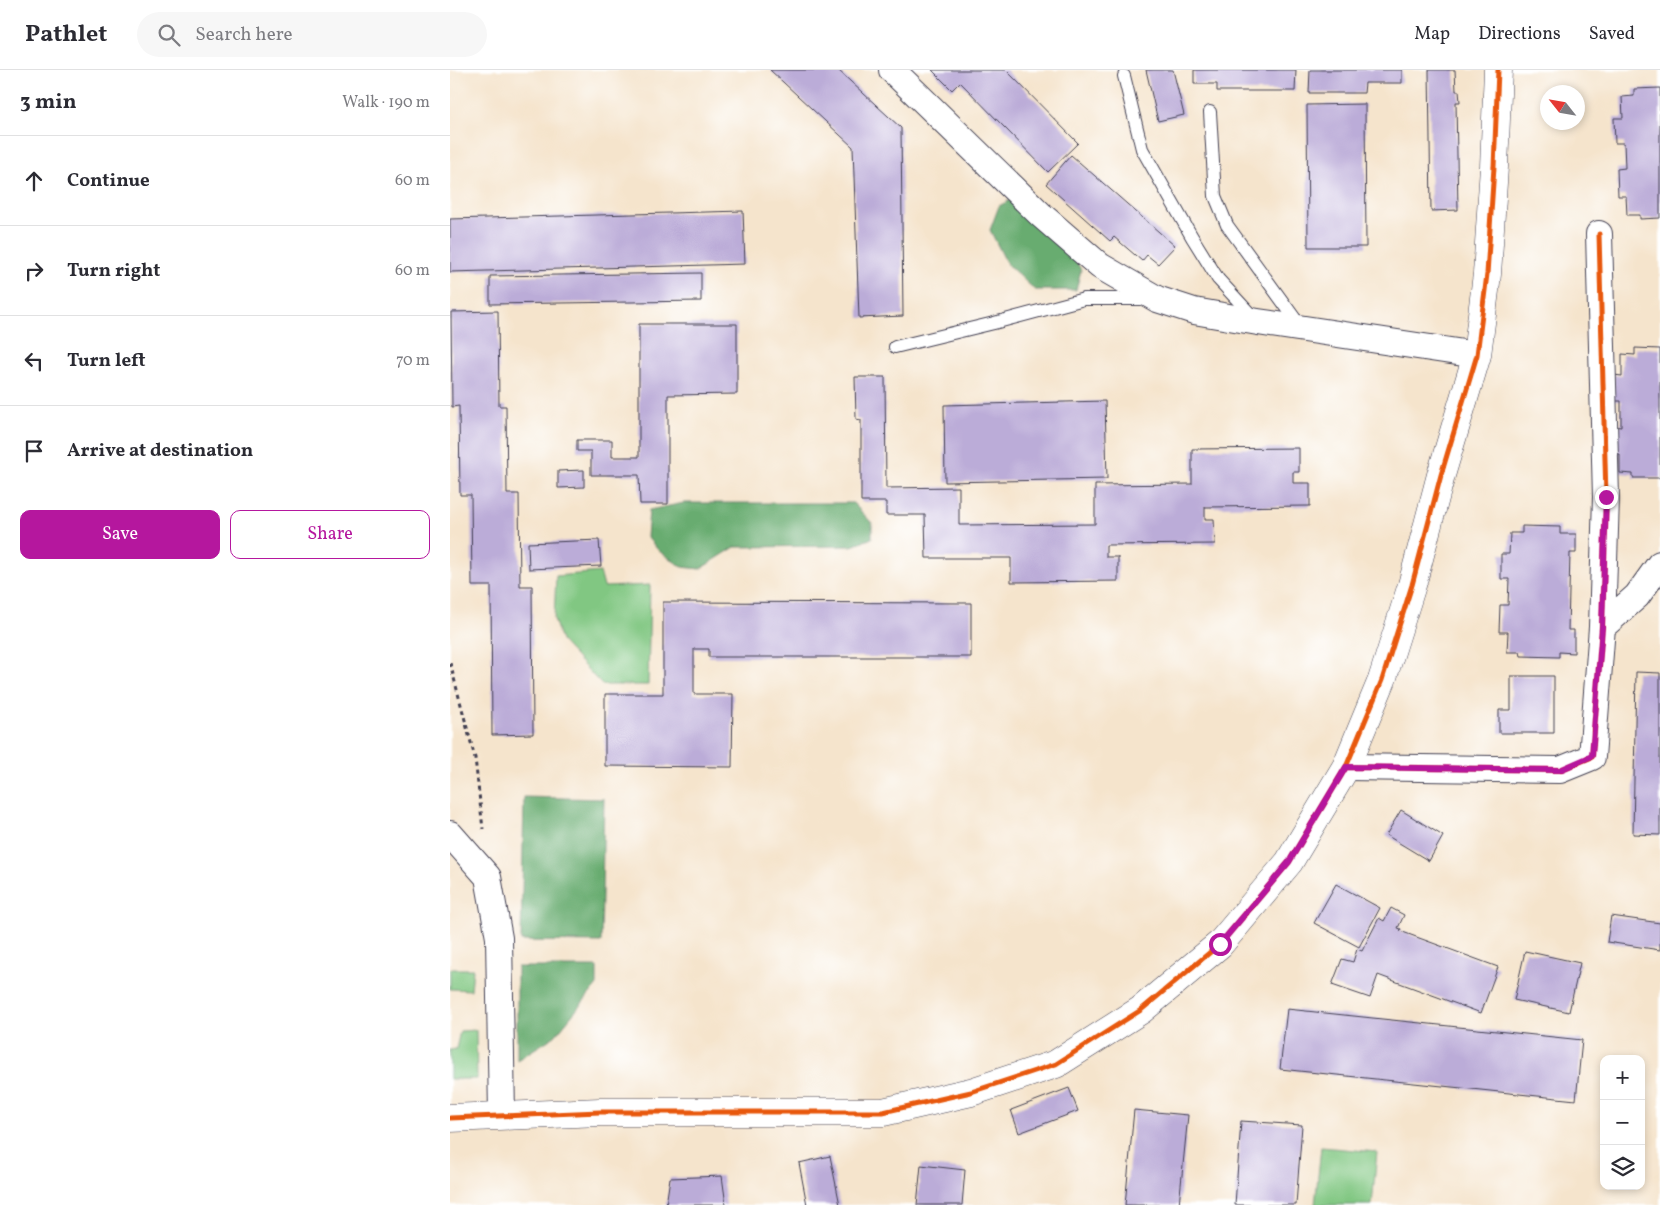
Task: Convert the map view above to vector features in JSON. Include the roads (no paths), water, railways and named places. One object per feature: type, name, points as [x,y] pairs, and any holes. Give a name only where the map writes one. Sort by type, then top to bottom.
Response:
[{"type":"street","points":[[892,70],[1041,215],[1100,266],[1156,299],[1194,311],[1477,355]]},
{"type":"street","points":[[450,1118],[600,1112],[882,1112],[970,1092],[1056,1064],[1141,1010],[1220,944],[1289,862],[1346,767],[1382,680],[1412,585],[1441,475],[1477,355],[1488,264],[1498,70]]},
{"type":"street","points":[[1346,767],[1560,770],[1592,756],[1602,627],[1606,497],[1599,234]]},
{"type":"street","points":[[1602,627],[1637,596],[1660,564]]},
{"type":"street","points":[[450,834],[488,877],[500,938],[502,1115]]},
{"type":"lane","points":[[1124,76],[1142,149],[1218,279],[1258,322]]},
{"type":"lane","points":[[1210,112],[1215,196],[1226,225],[1303,329]]},
{"type":"lane","points":[[895,347],[1084,299],[1156,299]]}]
